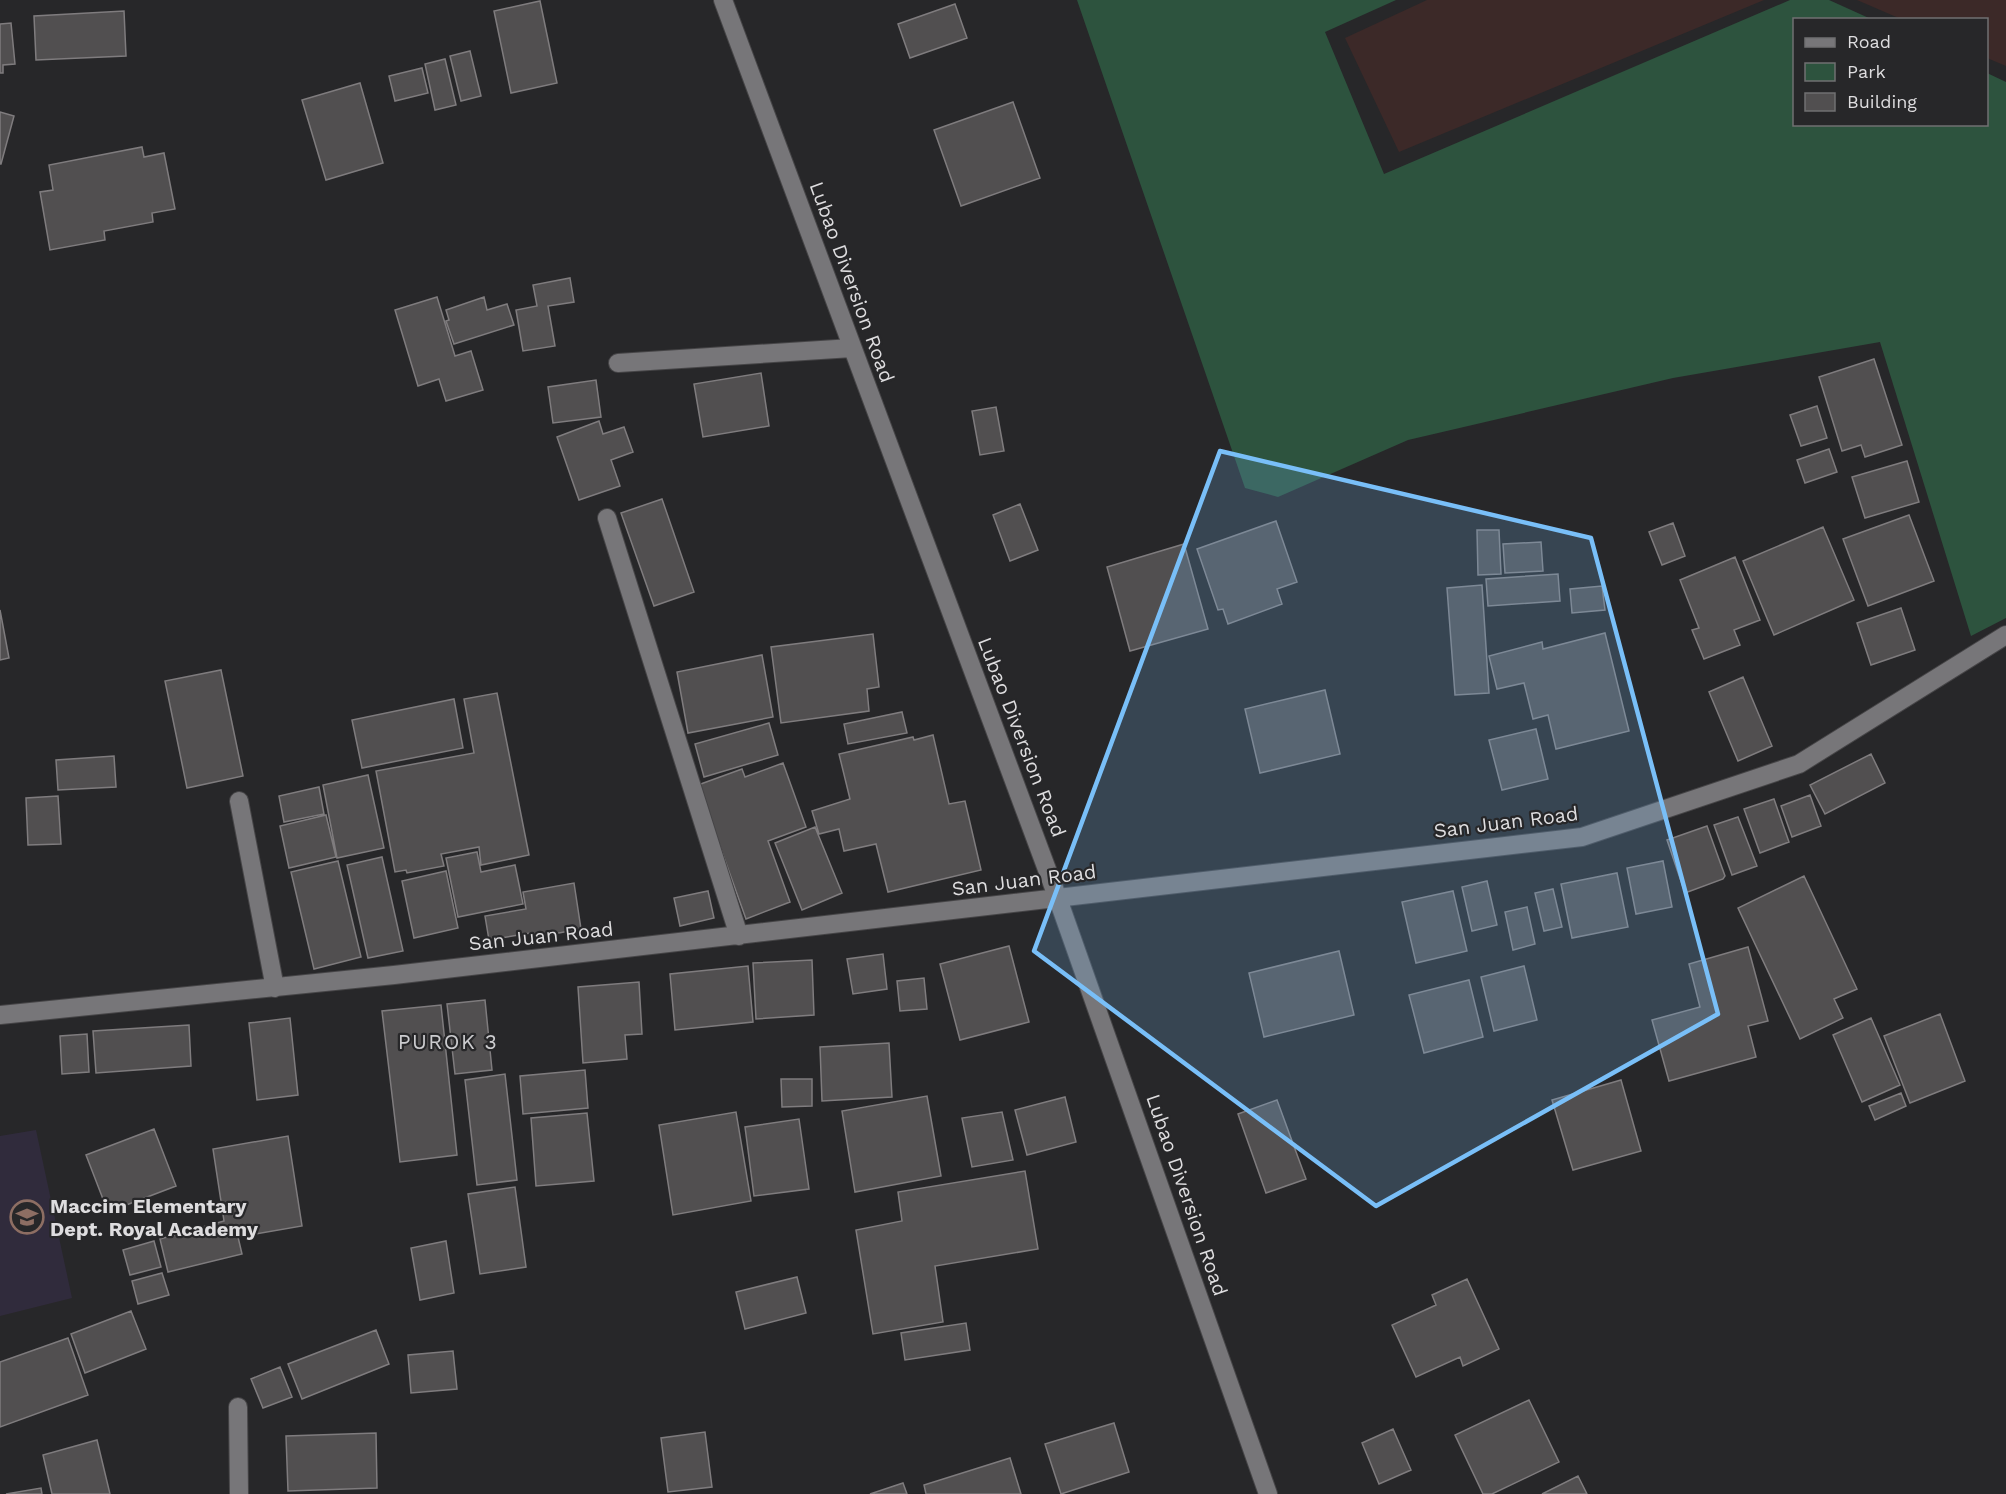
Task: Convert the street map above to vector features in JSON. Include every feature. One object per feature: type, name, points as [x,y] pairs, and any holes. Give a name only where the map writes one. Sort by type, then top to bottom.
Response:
[{"type":"street","name":"Lubao Diversion Road","points":[[723,0],[1058,899],[1268,1494]]},
{"type":"street","points":[[618,363],[852,348]]},
{"type":"street","points":[[607,518],[740,936]]},
{"type":"street","name":"San Juan Road","points":[[0,1015],[275,988],[740,936],[1582,837],[1799,764],[2006,635]]},
{"type":"street","points":[[239,801],[275,988]]},
{"type":"street","points":[[238,1407],[239,1494]]},
{"type":"highlighted area","points":[[1220,451],[1591,538],[1718,1014],[1376,1206],[1034,951]]},
{"type":"shaded area","points":[[1427,0],[1764,0],[1399,152],[1345,38]]},
{"type":"shaded area","points":[[1857,0],[2006,0],[2006,66],[1988,58],[1988,18],[1899,18]]},
{"type":"shaded area","name":"Maccim Elementary Dept. Royal Academy","points":[[36,1130],[72,1298],[0,1316],[0,1136]]},
{"type":"green space","points":[[1077,0],[1396,0],[1325,32],[1384,174],[1790,0],[1829,0],[1869,18],[1793,18],[1793,126],[1988,126],[1988,73],[2006,82],[2006,618],[1971,636],[1880,342],[1673,378],[1408,440],[1278,497],[1245,488]]},
{"type":"building","points":[[540,1],[557,83],[511,93],[494,11]]},
{"type":"building","points":[[955,4],[967,38],[910,58],[898,24]]},
{"type":"building","points":[[124,11],[126,56],[36,60],[34,16]]},
{"type":"building","points":[[11,23],[15,64],[3,65],[3,73],[0,73],[0,24]]},
{"type":"building","points":[[470,51],[481,96],[461,101],[450,56]]},
{"type":"building","points":[[445,59],[456,105],[435,110],[425,64]]},
{"type":"building","points":[[422,68],[428,93],[395,101],[389,76]]},
{"type":"building","points":[[360,83],[383,163],[326,180],[302,100]]},
{"type":"building","points":[[1013,102],[1040,178],[961,206],[934,130]]},
{"type":"building","points":[[0,112],[14,116],[1,164],[0,164]]},
{"type":"building","points":[[142,147],[144,157],[164,153],[175,209],[152,213],[153,222],[104,231],[105,240],[50,250],[40,192],[53,190],[49,165]]},
{"type":"building","points":[[570,278],[574,302],[548,306],[555,346],[523,351],[516,310],[537,306],[533,285]]},
{"type":"building","points":[[437,297],[455,356],[471,351],[483,390],[446,401],[439,379],[418,386],[395,310]]},
{"type":"building","points":[[484,297],[487,310],[507,304],[514,325],[454,344],[446,321],[449,320],[446,310]]},
{"type":"building","points":[[1874,359],[1902,445],[1865,457],[1861,445],[1842,451],[1819,377]]},
{"type":"building","points":[[761,373],[769,426],[703,437],[694,384]]},
{"type":"building","points":[[596,380],[601,417],[553,423],[548,387]]},
{"type":"building","points":[[1817,406],[1827,438],[1801,446],[1790,415]]},
{"type":"building","points":[[996,407],[1004,451],[980,455],[972,411]]},
{"type":"building","points":[[599,421],[603,434],[624,427],[633,452],[611,460],[620,486],[579,500],[557,437]]},
{"type":"building","points":[[1829,449],[1837,472],[1805,483],[1797,460]]},
{"type":"building","points":[[1907,461],[1919,502],[1865,518],[1852,477]]},
{"type":"building","points":[[662,499],[694,592],[654,606],[621,513]]},
{"type":"building","points":[[1020,504],[1038,550],[1010,561],[993,515]]},
{"type":"building","points":[[1909,515],[1934,581],[1868,606],[1843,539]]},
{"type":"building","points":[[1276,521],[1297,582],[1277,589],[1282,604],[1228,624],[1223,609],[1218,610],[1197,549]]},
{"type":"building","points":[[1673,523],[1685,556],[1662,565],[1649,532]]},
{"type":"building","points":[[1823,527],[1854,600],[1774,635],[1743,561]]},
{"type":"building","points":[[1477,530],[1499,530],[1501,574],[1478,575]]},
{"type":"building","points":[[1541,542],[1543,571],[1505,573],[1503,544]]},
{"type":"building","points":[[1184,544],[1208,629],[1130,651],[1107,567]]},
{"type":"building","points":[[1735,557],[1760,620],[1734,630],[1740,645],[1704,659],[1692,630],[1699,628],[1680,580]]},
{"type":"building","points":[[1558,574],[1560,601],[1488,606],[1486,579]]},
{"type":"building","points":[[1482,585],[1489,693],[1455,695],[1447,588]]},
{"type":"building","points":[[1602,586],[1605,610],[1572,613],[1570,589]]},
{"type":"building","points":[[1901,608],[1915,650],[1871,665],[1857,623]]},
{"type":"building","points":[[0,610],[9,658],[0,660]]},
{"type":"building","points":[[1605,633],[1629,731],[1556,749],[1548,715],[1533,719],[1524,683],[1497,689],[1489,656],[1542,642],[1543,649]]},
{"type":"building","points":[[873,634],[879,687],[867,689],[869,711],[781,723],[771,647]]},
{"type":"building","points":[[762,655],[773,717],[688,733],[677,672]]},
{"type":"building","points":[[221,670],[243,776],[187,788],[165,681]]},
{"type":"building","points":[[1743,677],[1772,746],[1738,761],[1709,692]]},
{"type":"building","points":[[1325,690],[1340,754],[1260,773],[1245,709]]},
{"type":"building","points":[[497,693],[529,855],[481,865],[479,847],[441,854],[444,866],[407,873],[406,870],[395,872],[376,771],[474,753],[464,699]]},
{"type":"building","points":[[454,699],[463,748],[362,768],[352,720]]},
{"type":"building","points":[[902,712],[907,733],[848,744],[844,724]]},
{"type":"building","points":[[769,723],[778,755],[704,777],[695,744]]},
{"type":"building","points":[[1536,729],[1548,779],[1502,790],[1489,740]]},
{"type":"building","points":[[933,735],[949,804],[965,801],[981,870],[888,892],[876,844],[844,851],[839,829],[819,834],[812,811],[850,799],[839,754],[913,737],[914,740]]},
{"type":"building","points":[[1871,754],[1885,783],[1825,814],[1810,785]]},
{"type":"building","points":[[114,756],[116,787],[58,790],[56,760]]},
{"type":"building","points":[[783,763],[806,827],[768,841],[790,902],[746,919],[698,785],[742,769],[745,777]]},
{"type":"building","points":[[368,775],[384,848],[337,858],[323,785]]},
{"type":"building","points":[[319,787],[324,814],[284,822],[279,796]]},
{"type":"building","points":[[1810,795],[1821,826],[1792,837],[1781,806]]},
{"type":"building","points":[[58,796],[61,844],[28,845],[26,798]]},
{"type":"building","points":[[1774,799],[1789,842],[1760,853],[1744,809]]},
{"type":"building","points":[[326,815],[336,857],[289,868],[280,826]]},
{"type":"building","points":[[1738,817],[1757,866],[1732,875],[1714,825]]},
{"type":"building","points":[[1707,826],[1725,876],[1723,879],[1685,893],[1667,840]]},
{"type":"building","points":[[815,827],[842,893],[802,910],[775,843]]},
{"type":"building","points":[[477,852],[481,872],[515,865],[523,904],[458,917],[446,858]]},
{"type":"building","points":[[382,857],[403,951],[368,958],[347,865]]},
{"type":"building","points":[[338,861],[361,957],[314,969],[291,872]]},
{"type":"building","points":[[1663,861],[1672,907],[1636,914],[1627,868]]},
{"type":"building","points":[[446,871],[458,928],[414,938],[402,881]]},
{"type":"building","points":[[1617,873],[1628,927],[1572,938],[1561,884]]},
{"type":"building","points":[[1804,876],[1857,989],[1834,999],[1843,1018],[1800,1039],[1738,908]]},
{"type":"building","points":[[1487,881],[1497,925],[1472,931],[1462,887]]},
{"type":"building","points":[[574,883],[581,929],[531,938],[531,933],[489,940],[485,916],[526,909],[523,892]]},
{"type":"building","points":[[1553,889],[1562,927],[1544,931],[1535,893]]},
{"type":"building","points":[[708,891],[714,918],[680,926],[674,898]]},
{"type":"building","points":[[1453,891],[1467,951],[1416,963],[1402,902]]},
{"type":"building","points":[[1527,907],[1535,944],[1513,950],[1505,912]]},
{"type":"building","points":[[1009,946],[1029,1022],[960,1040],[940,964]]},
{"type":"building","points":[[1748,947],[1768,1021],[1748,1026],[1756,1057],[1669,1081],[1652,1020],[1700,1007],[1689,964]]},
{"type":"building","points":[[1339,951],[1354,1015],[1264,1037],[1249,973]]},
{"type":"building","points":[[883,954],[887,989],[853,994],[847,959]]},
{"type":"building","points":[[812,960],[814,1015],[756,1019],[753,963]]},
{"type":"building","points":[[748,966],[753,1022],[675,1030],[670,974]]},
{"type":"building","points":[[1524,966],[1537,1020],[1494,1031],[1481,977]]},
{"type":"building","points":[[924,978],[927,1009],[900,1011],[897,981]]},
{"type":"building","points":[[1469,980],[1483,1037],[1424,1053],[1409,995]]},
{"type":"building","points":[[639,982],[642,1034],[625,1035],[627,1059],[583,1063],[578,987]]},
{"type":"building","points":[[485,1000],[492,1070],[455,1074],[447,1004]]},
{"type":"building","points":[[441,1005],[457,1155],[400,1162],[382,1011]]},
{"type":"building","points":[[1940,1014],[1965,1081],[1910,1103],[1884,1036]]},
{"type":"building","points":[[290,1018],[298,1095],[257,1100],[249,1023]]},
{"type":"building","points":[[1871,1018],[1900,1085],[1862,1102],[1833,1035]]},
{"type":"building","points":[[189,1025],[191,1066],[96,1073],[93,1031]]},
{"type":"building","points":[[87,1034],[89,1072],[62,1074],[60,1036]]},
{"type":"building","points":[[889,1043],[892,1097],[822,1101],[820,1047]]},
{"type":"building","points":[[585,1070],[588,1108],[523,1114],[520,1076]]},
{"type":"building","points":[[505,1074],[517,1180],[477,1185],[465,1080]]},
{"type":"building","points":[[781,1079],[812,1079],[812,1106],[782,1107]]},
{"type":"building","points":[[1621,1080],[1641,1151],[1573,1170],[1552,1100]]},
{"type":"building","points":[[1901,1093],[1906,1106],[1875,1120],[1869,1106]]},
{"type":"building","points":[[927,1096],[941,1176],[855,1192],[842,1111]]},
{"type":"building","points":[[1065,1097],[1076,1142],[1027,1155],[1015,1110]]},
{"type":"building","points":[[1277,1100],[1306,1179],[1266,1193],[1238,1114]]},
{"type":"building","points":[[736,1112],[751,1201],[673,1215],[659,1125]]},
{"type":"building","points":[[1002,1112],[1013,1160],[972,1167],[962,1118]]},
{"type":"building","points":[[587,1113],[594,1181],[536,1186],[531,1118]]},
{"type":"building","points":[[799,1119],[809,1189],[754,1196],[745,1127]]},
{"type":"building","points":[[154,1129],[176,1186],[108,1212],[86,1155]]},
{"type":"building","points":[[288,1136],[302,1226],[238,1237],[242,1254],[168,1272],[160,1239],[224,1221],[213,1149]]},
{"type":"building","points":[[1025,1171],[1038,1249],[935,1266],[943,1322],[873,1334],[856,1230],[902,1221],[898,1192]]},
{"type":"building","points":[[515,1187],[526,1267],[480,1274],[468,1194]]},
{"type":"building","points":[[154,1241],[161,1267],[130,1275],[123,1250]]},
{"type":"building","points":[[446,1241],[454,1293],[420,1300],[411,1248]]},
{"type":"building","points":[[162,1273],[169,1295],[138,1304],[132,1281]]},
{"type":"building","points":[[797,1277],[806,1313],[745,1329],[736,1292]]},
{"type":"building","points":[[1467,1279],[1499,1349],[1463,1366],[1460,1357],[1416,1377],[1392,1325],[1436,1305],[1432,1295]]},
{"type":"building","points":[[131,1311],[146,1349],[85,1373],[71,1334]]},
{"type":"building","points":[[966,1323],[970,1350],[905,1360],[901,1333]]},
{"type":"building","points":[[376,1330],[389,1364],[302,1399],[288,1364]]},
{"type":"building","points":[[68,1338],[88,1395],[0,1427],[0,1362]]},
{"type":"building","points":[[453,1351],[457,1389],[411,1393],[408,1355]]},
{"type":"building","points":[[280,1367],[292,1397],[263,1408],[251,1379]]},
{"type":"building","points":[[1529,1400],[1559,1462],[1492,1494],[1483,1494],[1455,1435]]},
{"type":"building","points":[[1114,1423],[1129,1472],[1061,1494],[1045,1444]]},
{"type":"building","points":[[1393,1429],[1411,1470],[1379,1484],[1362,1443]]},
{"type":"building","points":[[705,1432],[712,1487],[668,1492],[661,1438]]},
{"type":"building","points":[[376,1433],[377,1488],[288,1491],[286,1436]]},
{"type":"building","points":[[97,1440],[110,1494],[52,1494],[43,1455]]},
{"type":"building","points":[[1010,1458],[1021,1494],[926,1494],[924,1485]]},
{"type":"building","points":[[1578,1476],[1587,1494],[1542,1494]]},
{"type":"building","points":[[903,1483],[907,1494],[870,1494]]},
{"type":"building","points":[[41,1488],[42,1494],[6,1494]]},
{"type":"place","name":"Maccim Elementary Dept. Royal Academy","points":[[27,1217]]},
{"type":"district","name":"PUROK 3","points":[[448,1041]]}]
